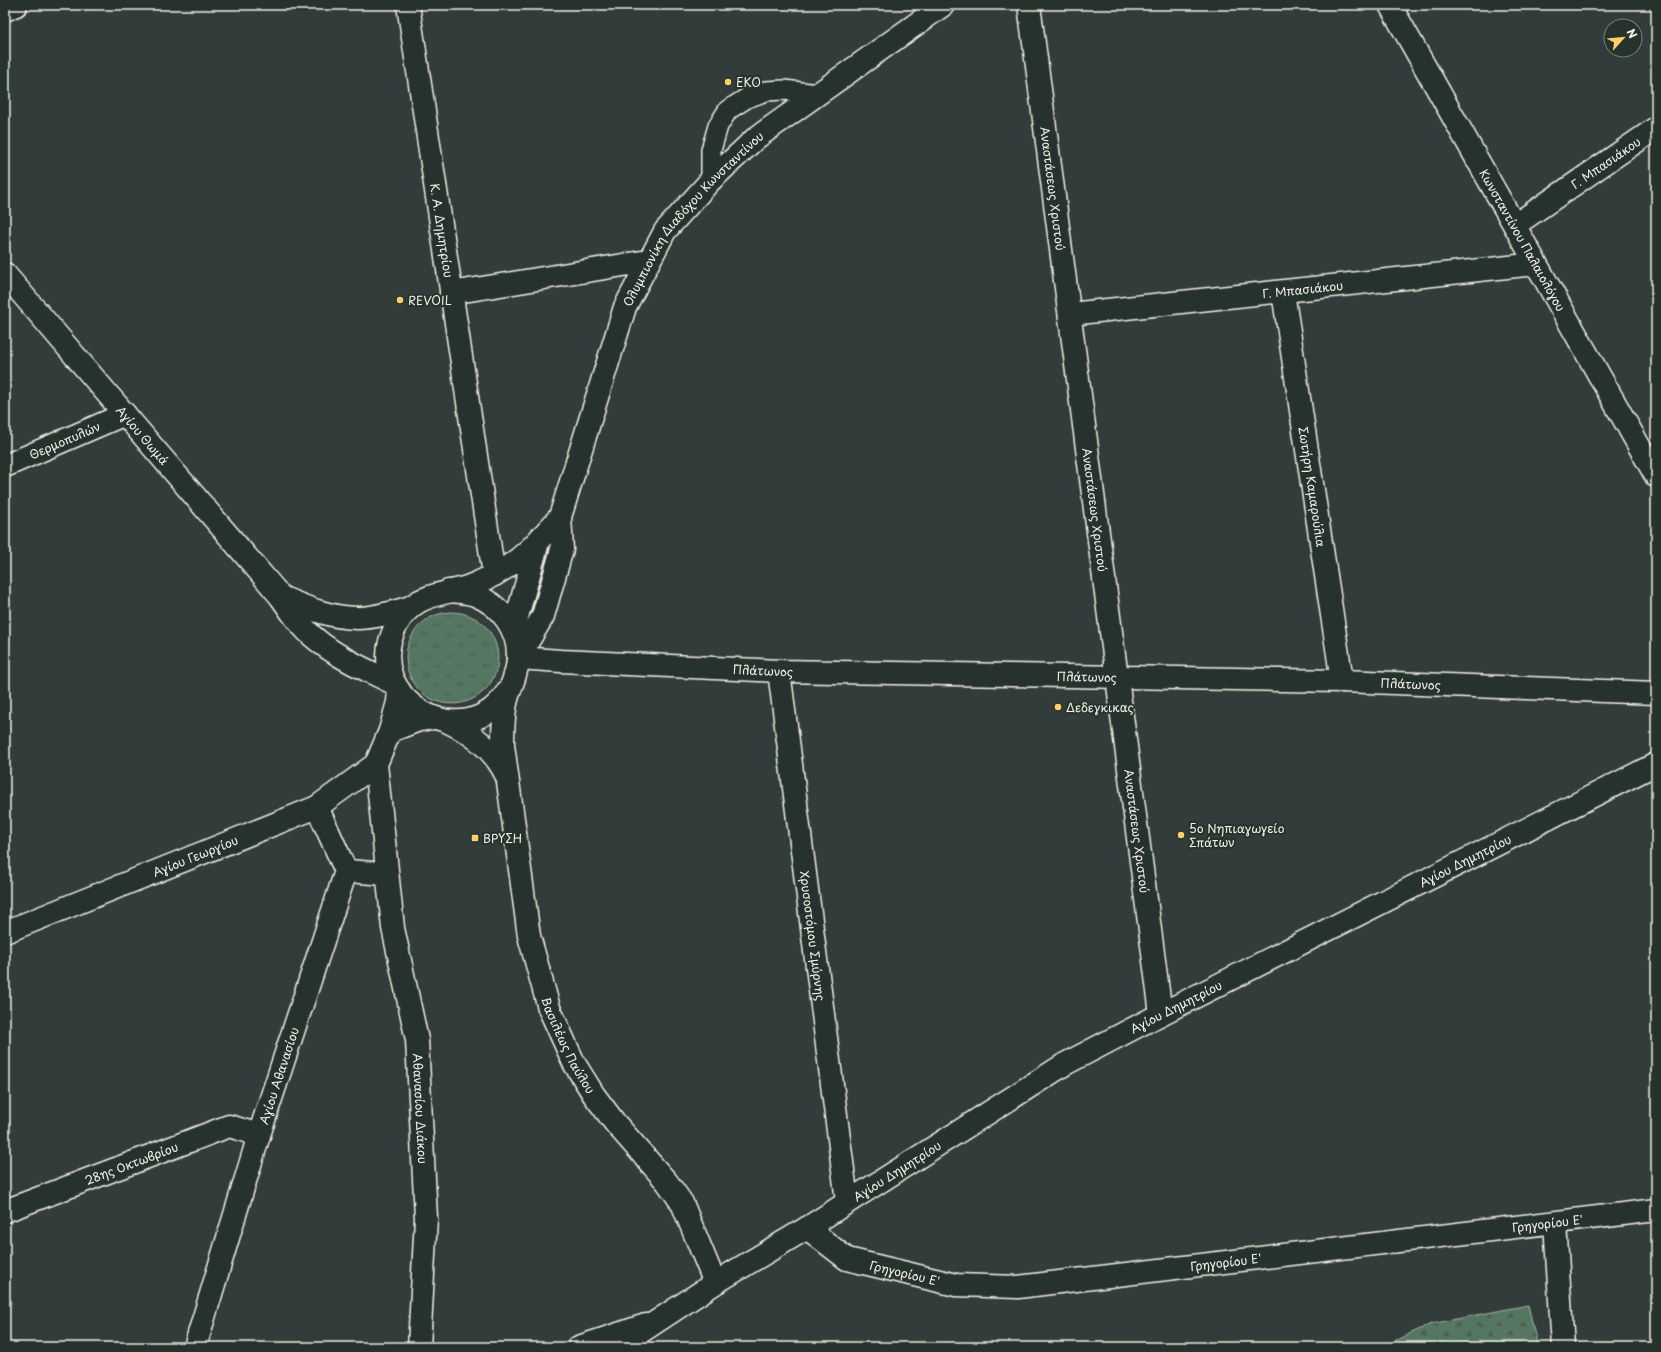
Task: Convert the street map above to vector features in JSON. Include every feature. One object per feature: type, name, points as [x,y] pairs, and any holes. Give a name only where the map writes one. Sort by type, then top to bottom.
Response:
[{"type":"street","points":[[5,10],[16,5]]},
{"type":"street","name":"Κ. Α. Δημητρίου","points":[[408,5],[494,574]]},
{"type":"street","name":"Ολυμπιονίκη Διαδόχου Κωνσταντίνου","points":[[543,616],[562,549],[560,517],[625,308],[665,230],[712,180],[756,138],[943,5]]},
{"type":"street","name":"Αναστάσεως Χριστού","points":[[1029,5],[1161,1014]]},
{"type":"street","name":"Κωνσταντίνου Παλαιολόγου","points":[[1390,5],[1656,476]]},
{"type":"street","name":"Γ. Μπασιάκου","points":[[1515,225],[1656,128]]},
{"type":"street","points":[[451,292],[648,261]]},
{"type":"street","name":"Γ. Μπασιάκου","points":[[1070,314],[1536,264]]},
{"type":"street","name":"Αγίου Θωμά","points":[[5,274],[281,597],[296,620],[316,639],[338,655],[397,687]]},
{"type":"street","name":"Σωτήρη Καμαρούλια","points":[[1283,292],[1342,681]]},
{"type":"street","name":"Θερμοπυλών","points":[[5,466],[125,414]]},
{"type":"street","name":"Ολυμπιονίκη Διαδόχου Κωνσταντίνου","points":[[513,631],[538,540],[560,517]]},
{"type":"street","points":[[507,776],[501,765],[473,735],[420,712],[409,704],[397,687],[391,673],[389,661],[392,638],[402,617],[411,607],[422,599],[435,594],[466,587],[494,574],[524,556],[538,540]]},
{"type":"street","points":[[448,591],[475,595],[487,601],[498,609],[513,631]]},
{"type":"street","name":"Αγίου Θωμά","points":[[281,597],[311,610],[345,618],[359,618],[411,607]]},
{"type":"street","name":"Βασιλέως Παύλου","points":[[518,658],[543,616]]},
{"type":"street","name":"Βασιλέως Παύλου","points":[[513,631],[517,644],[518,658],[516,671],[507,701],[503,728],[503,745],[529,936],[538,975],[555,1024],[574,1063],[594,1095],[615,1123],[667,1182],[682,1203],[715,1283]]},
{"type":"street","name":"Πλάτωνος","points":[[518,658],[779,671],[1342,681],[1656,693]]},
{"type":"street","name":"Χρυσοστόμου Σμύρνης","points":[[779,671],[847,1201]]},
{"type":"street","points":[[390,731],[419,720],[466,720],[485,713],[496,706],[505,696],[513,682]]},
{"type":"street","name":"Αθανασίου Διάκου","points":[[397,687],[398,702],[390,731],[376,764],[393,928],[416,1040],[426,1218],[419,1347]]},
{"type":"street","name":"Αγίου Γεωργίου","points":[[5,932],[318,807],[376,764]]},
{"type":"street","name":"Αγίου Δημητρίου","points":[[715,1283],[807,1228],[847,1201],[1065,1064],[1656,764]]},
{"type":"street","points":[[318,807],[346,871],[387,874]]},
{"type":"street","name":"Αγίου Αθανασίου","points":[[195,1347],[259,1135],[346,871]]},
{"type":"street","name":"28ης Οκτωβρίου","points":[[5,1211],[229,1126],[259,1135]]},
{"type":"street","name":"Γρηγορίου Ε'","points":[[807,1228],[847,1259],[956,1286],[1018,1286],[1656,1210]]},
{"type":"street","points":[[1555,1223],[1563,1347]]},
{"type":"street","points":[[618,1347],[652,1323],[715,1283]]},
{"type":"street","points":[[579,1347],[652,1323]]},
{"type":"lane","points":[[712,180],[711,150],[718,126],[728,110],[747,98],[766,92],[784,90],[818,94]]},
{"type":"green space","points":[[443,612],[461,612],[478,619],[491,632],[498,649],[498,667],[491,684],[478,697],[461,704],[443,704],[426,697],[413,684],[406,667],[406,649],[413,632],[426,619]]},
{"type":"green space","points":[[1528,1305],[1538,1347],[1381,1347],[1431,1324]]},
{"type":"place","name":"EKO","points":[[728,82]]},
{"type":"place","name":"REVOIL","points":[[400,300]]},
{"type":"place","name":"Δεδεγκικας","points":[[1058,707]]},
{"type":"place","name":"5ο Νηπιαγωγείο Σπάτων","points":[[1181,835]]},
{"type":"place","name":"ΒΡΥΣΗ","points":[[475,838]]}]
